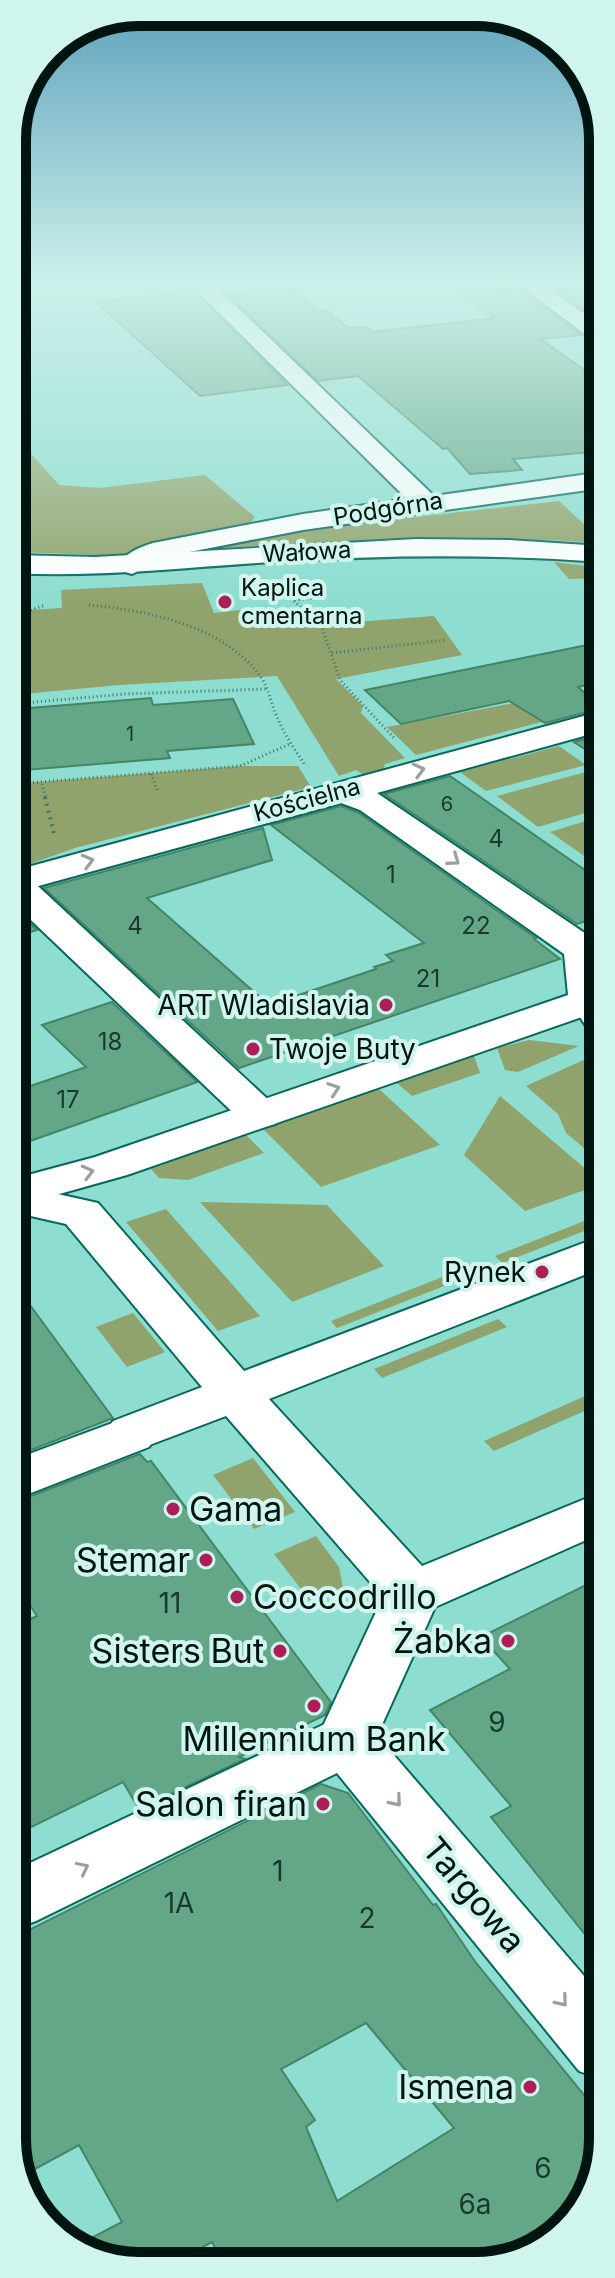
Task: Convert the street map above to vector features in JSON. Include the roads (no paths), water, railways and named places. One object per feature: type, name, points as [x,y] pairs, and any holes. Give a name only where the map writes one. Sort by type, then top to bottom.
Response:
[{"type":"street","points":[[310,388],[426,503]]},
{"type":"street","name":"Podgórna","points":[[132,565],[142,556],[163,549],[303,522],[589,482]]},
{"type":"street","name":"Wałowa","points":[[26,564],[132,565],[227,556],[416,547],[488,546],[589,553]]},
{"type":"street","name":"Kościelna","points":[[26,879],[589,724]]},
{"type":"street","points":[[340,791],[372,803],[589,941]]},
{"type":"street","points":[[26,895],[260,1115]]},
{"type":"street","points":[[589,944],[584,953],[589,979]]},
{"type":"street","points":[[26,1191],[589,1012]]},
{"type":"street","points":[[26,1198],[82,1213],[236,1395],[413,1593]]},
{"type":"street","points":[[26,1476],[589,1256]]},
{"type":"street","points":[[26,1895],[346,1741],[413,1593],[589,1517]]},
{"type":"street","name":"Targowa","points":[[346,1741],[589,2032]]},
{"type":"place","name":"Kaplica cmentarna","points":[[225,602]]},
{"type":"place","name":"ART Wladislavia","points":[[386,1005]]},
{"type":"place","name":"Twoje Buty","points":[[253,1049]]},
{"type":"place","name":"Rynek","points":[[542,1272]]},
{"type":"place","name":"Gama","points":[[173,1509]]},
{"type":"place","name":"Stemar","points":[[206,1560]]},
{"type":"place","name":"Coccodrillo","points":[[237,1597]]},
{"type":"place","name":"Żabka","points":[[508,1641]]},
{"type":"place","name":"Sisters But","points":[[280,1651]]},
{"type":"place","name":"Millennium Bank","points":[[314,1706]]},
{"type":"place","name":"Salon firan","points":[[323,1804]]},
{"type":"place","name":"Ismena","points":[[530,2087]]}]
